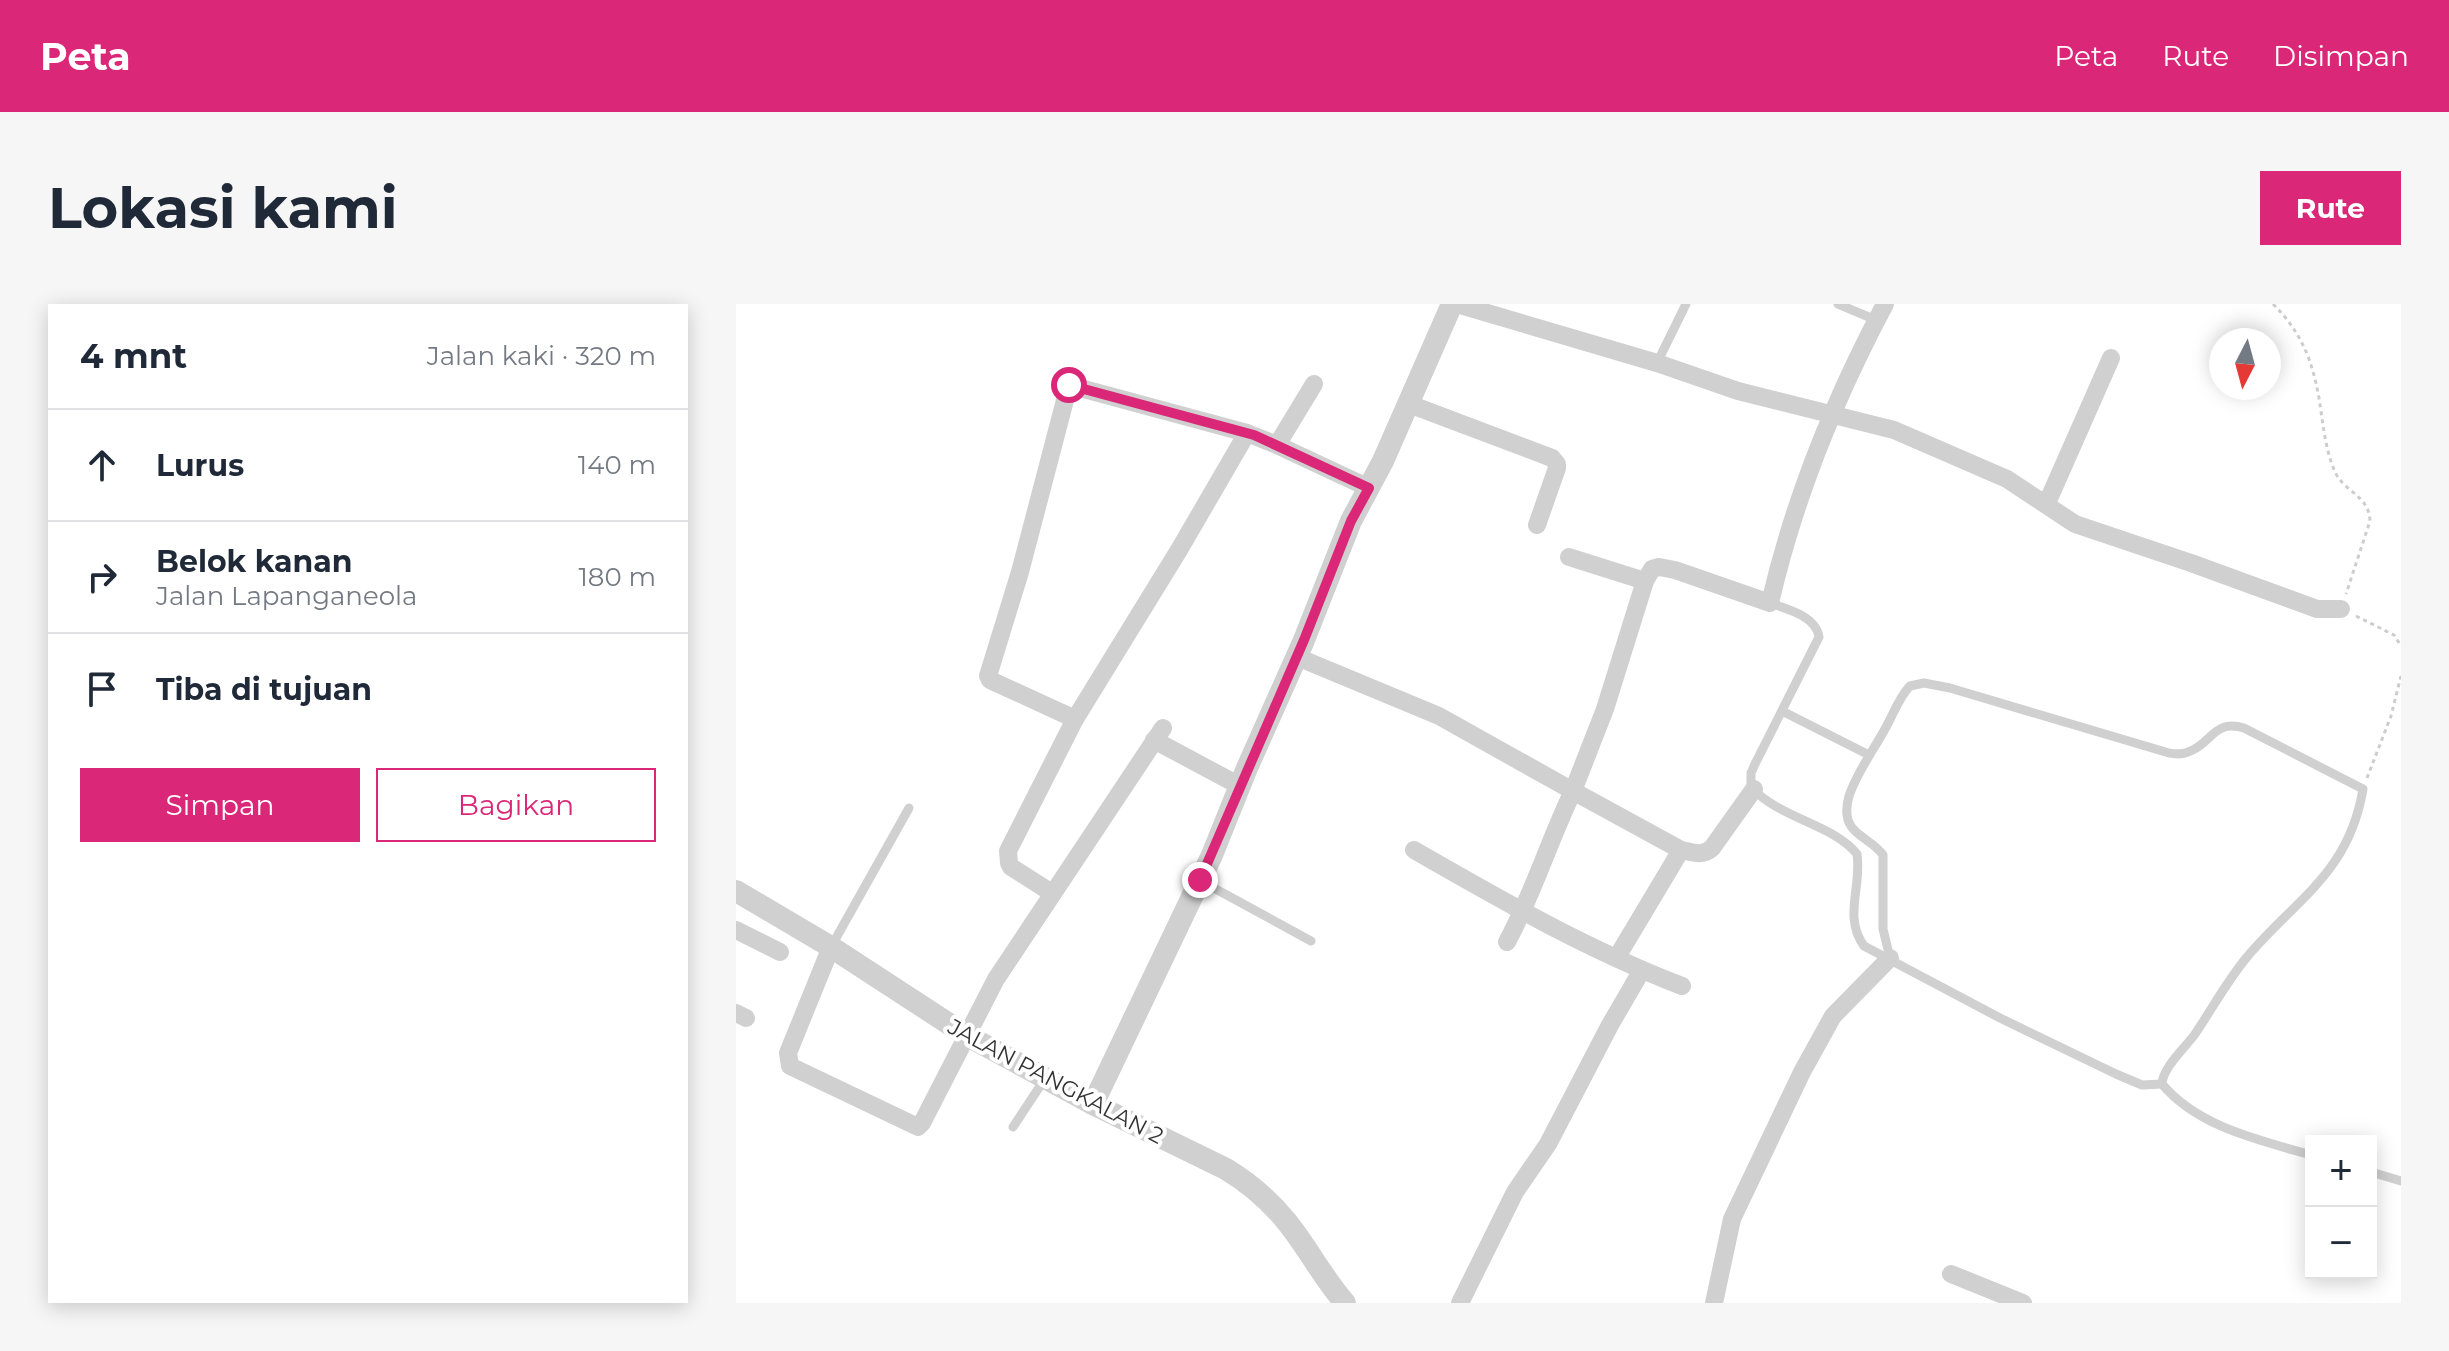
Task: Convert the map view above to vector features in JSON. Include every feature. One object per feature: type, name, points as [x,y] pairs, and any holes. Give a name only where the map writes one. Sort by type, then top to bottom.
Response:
[{"type":"street","points":[[1093,1104],[1225,826],[1351,521],[1455,304],[1657,363],[1738,391],[1906,435],[2007,479],[2075,524],[2317,609],[2341,609]]},
{"type":"street","points":[[1507,942],[1523,912],[1605,709],[1645,581],[1652,569],[1675,570],[1770,603],[1804,486],[1856,359],[1881,312]]},
{"type":"street","points":[[2047,503],[2111,358]]},
{"type":"street","points":[[1277,445],[1314,384]]},
{"type":"street","points":[[1075,719],[990,680],[988,676],[1020,572],[1069,385],[1247,433],[1369,488]]},
{"type":"street","points":[[1409,404],[1552,458],[1557,468],[1537,525]]},
{"type":"street","points":[[1052,893],[1011,867],[1008,851],[1075,719],[1247,433]]},
{"type":"street","points":[[1569,557],[1645,581]]},
{"type":"street","points":[[1297,657],[1439,716],[1681,850],[1699,854],[1707,852],[1754,789]]},
{"type":"street","points":[[831,947],[788,1053],[790,1066],[918,1127],[996,979],[1159,734],[1240,786]]},
{"type":"street","points":[[1414,850],[1523,912],[1682,986]]},
{"type":"street","points":[[1617,957],[1681,850]]},
{"type":"street","name":"JALAN PANGKALAN 2","points":[[736,891],[831,947],[966,1035],[1245,1181],[1287,1222],[1329,1285],[1345,1303]]},
{"type":"street","points":[[736,930],[780,952]]},
{"type":"street","points":[[1716,1302],[1732,1219],[1802,1072],[1833,1016],[1890,958]]},
{"type":"street","points":[[1460,1303],[1515,1192],[1548,1144],[1642,970]]},
{"type":"street","points":[[1951,1274],[2021,1302]]},
{"type":"lane","points":[[1657,363],[1686,304]]},
{"type":"lane","points":[[1838,304],[1881,312]]},
{"type":"lane","points":[[1770,603],[1813,623],[1819,637],[1750,780],[1766,802],[1840,840],[1857,854],[1853,922],[1856,935],[1864,946],[2000,1018],[2116,1074],[2142,1085],[2162,1084]]},
{"type":"lane","points":[[1890,958],[1883,929],[1883,855],[1869,839],[1856,832],[1847,817],[1850,794],[1910,686],[1924,683],[1950,688],[2169,753],[2185,754],[2198,748],[2220,727],[2233,725],[2272,741],[2363,789],[2354,827],[2337,860],[2245,959],[2196,1033],[2166,1069],[2162,1084]]},
{"type":"lane","points":[[1782,711],[1869,755]]},
{"type":"lane","points":[[831,947],[909,808]]},
{"type":"lane","points":[[1200,880],[1311,941]]},
{"type":"lane","points":[[1013,1127],[1045,1077]]},
{"type":"lane","points":[[2162,1084],[2176,1101],[2196,1114],[2242,1134],[2305,1153]]},
{"type":"lane","points":[[2377,1174],[2401,1181]]},
{"type":"path","points":[[2273,304],[2303,341],[2315,378],[2322,428],[2334,469],[2370,511],[2370,521],[2341,609],[2394,635],[2401,646]]},
{"type":"path","points":[[2363,789],[2391,716],[2401,676]]},
{"type":"route","points":[[1069,385],[1254,435],[1369,488],[1351,521],[1304,640],[1200,880]]}]
